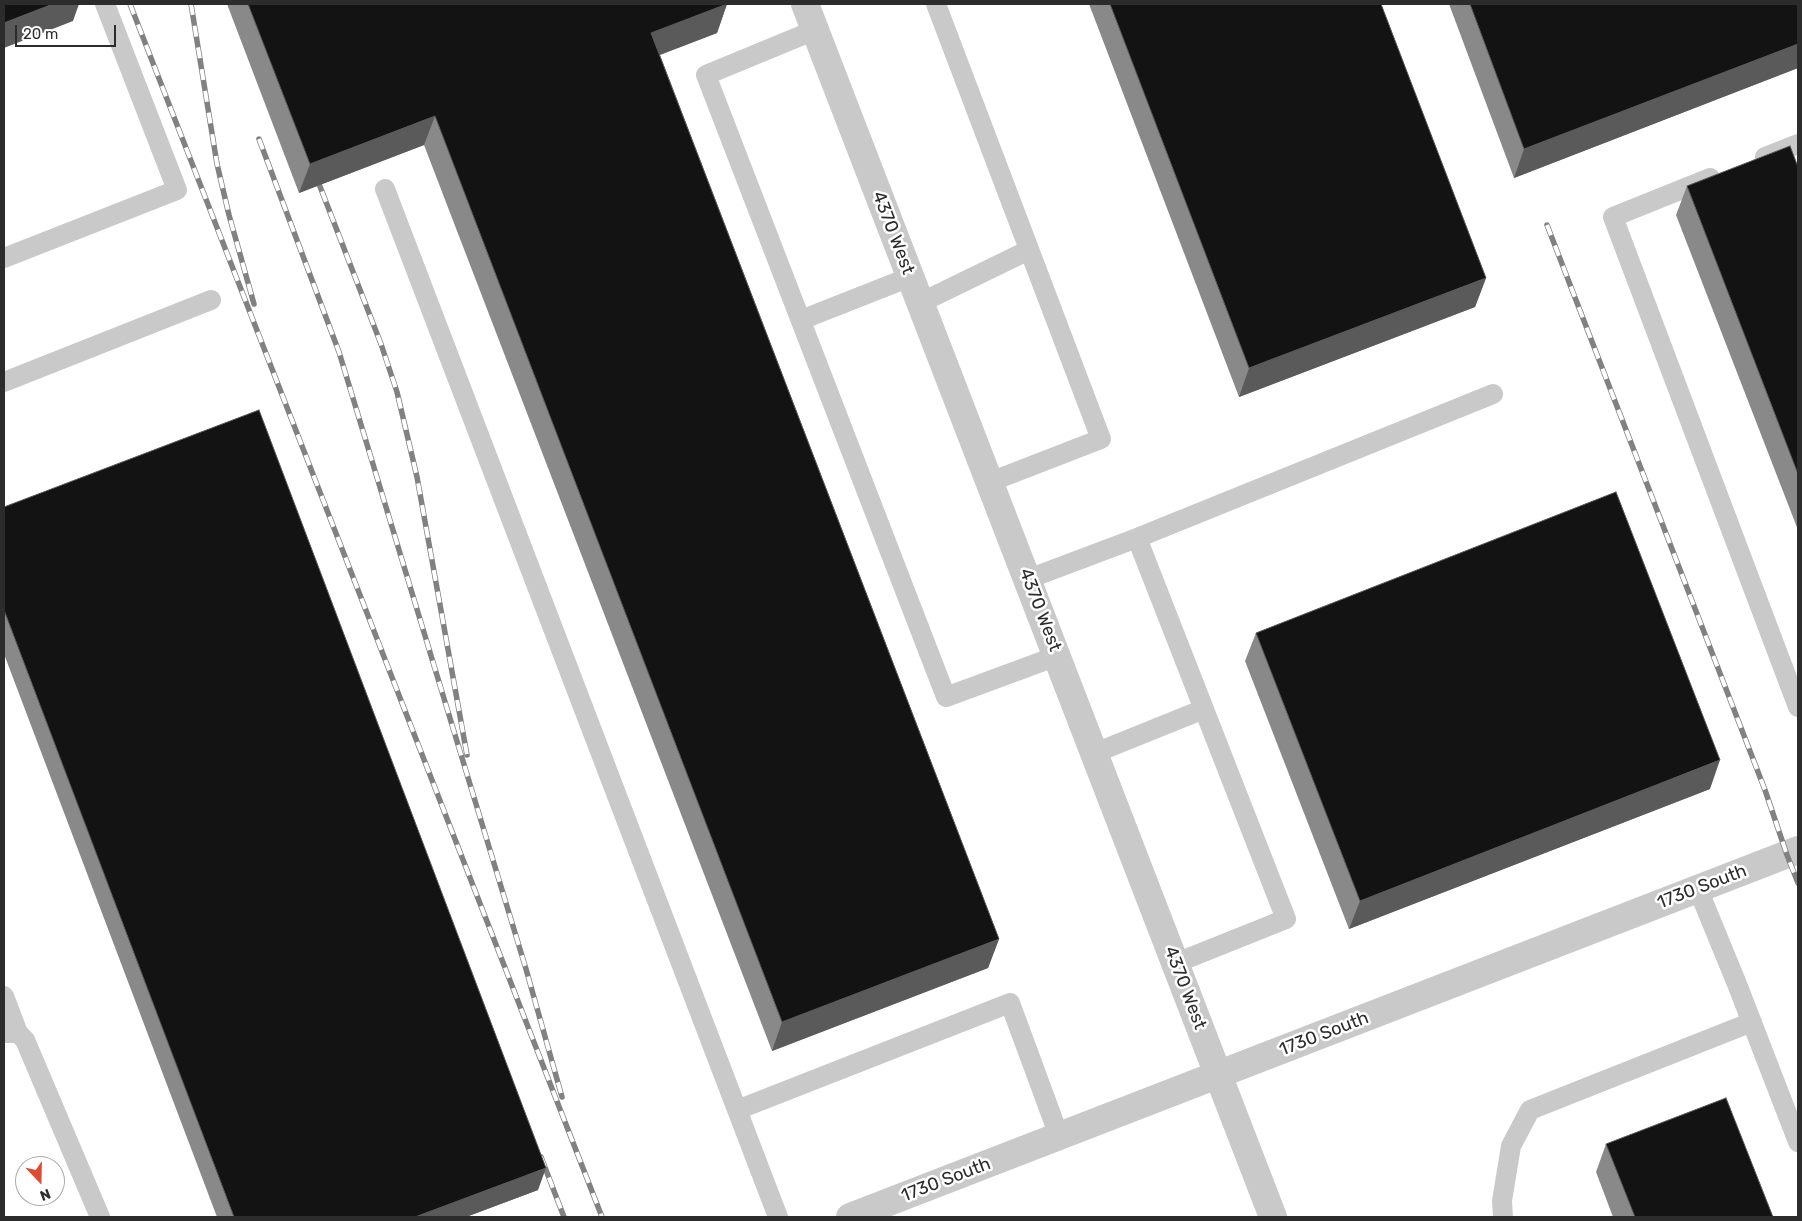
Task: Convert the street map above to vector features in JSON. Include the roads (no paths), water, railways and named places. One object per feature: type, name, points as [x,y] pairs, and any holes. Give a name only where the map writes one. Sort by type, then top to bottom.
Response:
[{"type":"street","name":"4370 West","points":[[805,4],[1273,1217]]},
{"type":"street","name":"1730 South","points":[[850,1217],[1798,850]]},
{"type":"lane","points":[[4,258],[177,190],[105,4]]},
{"type":"lane","points":[[936,4],[1102,439],[990,482]]},
{"type":"lane","points":[[815,30],[706,75],[946,697],[1057,656]]},
{"type":"lane","points":[[1752,162],[1798,144]]},
{"type":"lane","points":[[1724,173],[1612,216],[1798,707]]},
{"type":"lane","points":[[385,189],[778,1217]]},
{"type":"lane","points":[[920,303],[1029,250]]},
{"type":"lane","points":[[801,320],[910,278]]},
{"type":"lane","points":[[4,382],[211,300]]},
{"type":"lane","points":[[1028,580],[1493,394]]},
{"type":"lane","points":[[1136,538],[1286,919],[1176,963]]},
{"type":"lane","points":[[1095,753],[1204,709]]},
{"type":"lane","points":[[1698,889],[1798,1142]]},
{"type":"lane","points":[[4,996],[11,1033],[25,1040],[100,1217]]},
{"type":"lane","points":[[737,1110],[1010,1003],[1059,1136]]},
{"type":"lane","points":[[1503,1217],[1502,1201],[1511,1146],[1530,1110],[1752,1022]]},
{"type":"railway","points":[[130,4],[602,1217]]},
{"type":"railway","points":[[191,4],[217,164],[254,304]]},
{"type":"railway","points":[[259,139],[339,352],[526,969],[562,1097]]},
{"type":"railway","points":[[314,171],[381,344],[397,392],[417,477],[467,755]]},
{"type":"railway","points":[[1547,225],[1765,790],[1798,883]]},
{"type":"railway","points":[[541,1157],[564,1217]]}]
